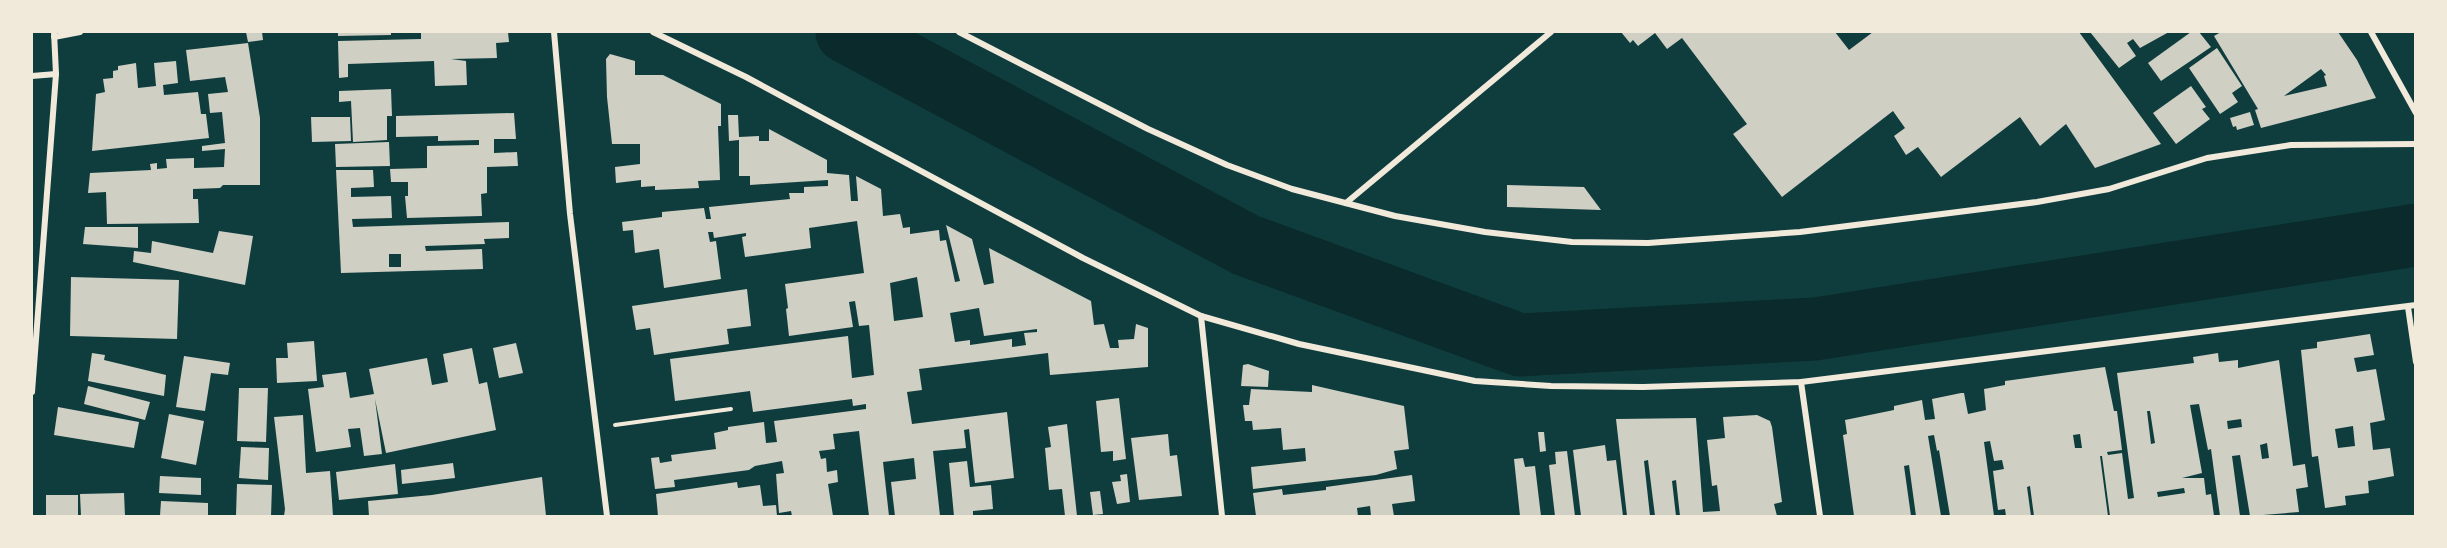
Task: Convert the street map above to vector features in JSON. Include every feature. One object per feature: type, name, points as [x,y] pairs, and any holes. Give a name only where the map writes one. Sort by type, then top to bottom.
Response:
[{"type":"street","points":[[32,392],[56,74],[54,34],[80,32]]},
{"type":"street","points":[[554,32],[570,214],[607,516]]},
{"type":"street","points":[[653,32],[746,77],[1083,258],[1201,316],[1299,344],[1475,381],[1551,386],[1643,387],[1801,382],[2412,306],[2415,362]]},
{"type":"street","points":[[959,32],[1074,93],[1227,165],[1292,189],[1395,216],[1485,232],[1572,242],[1648,243],[1800,232],[2037,202],[2109,189],[2207,158],[2291,145],[2415,144]]},
{"type":"street","points":[[1346,203],[1551,32]]},
{"type":"street","points":[[2371,32],[2415,112]]},
{"type":"street","points":[[32,76],[56,74]]},
{"type":"street","points":[[1201,316],[1222,516]]},
{"type":"street","points":[[1801,382],[1820,516]]},
{"type":"path","points":[[597,428],[730,408]]},
{"type":"building","points":[[246,32],[262,32],[263,40],[248,42]]},
{"type":"building","points":[[338,32],[391,32],[391,35],[338,36]]},
{"type":"building","points":[[421,32],[508,32],[509,42],[496,43],[497,58],[451,59],[466,61],[467,85],[435,86],[434,61],[348,64],[348,77],[339,78],[338,41],[421,39]]},
{"type":"building","points":[[1621,32],[1835,32],[1849,50],[1873,32],[2079,32],[2161,144],[2095,168],[2066,124],[2040,146],[2020,117],[1941,177],[1918,147],[1906,155],[1894,136],[1905,128],[1893,111],[1782,197],[1733,134],[1747,124],[1682,38],[1667,49],[1655,33],[1638,46],[1633,40],[1630,43]]},
{"type":"building","points":[[2090,32],[2169,32],[2140,48],[2133,39],[2127,43],[2136,56],[2119,68]]},
{"type":"building","points":[[2191,32],[2199,32],[2211,47],[2161,81],[2148,63]]},
{"type":"building","points":[[2221,32],[2338,32],[2357,60],[2376,98],[2261,128],[2255,110],[2258,109],[2214,36]],"holes":[[[2321,69],[2326,75],[2324,76],[2327,86],[2284,96]]]},
{"type":"building","points":[[248,43],[260,118],[260,185],[223,185],[220,188],[193,189],[193,199],[198,199],[199,223],[107,224],[106,192],[88,193],[90,173],[151,170],[150,164],[157,163],[157,169],[167,168],[166,159],[194,158],[194,168],[224,167],[225,149],[202,151],[202,146],[225,143],[222,112],[210,113],[208,94],[228,92],[225,77],[190,81],[186,50]]},
{"type":"building","points":[[2217,48],[2242,86],[2232,93],[2238,102],[2220,114],[2189,68]]},
{"type":"building","points":[[610,54],[635,61],[635,75],[663,75],[721,104],[721,126],[718,126],[720,180],[698,181],[699,188],[655,190],[655,186],[641,187],[641,180],[616,183],[615,167],[640,164],[640,144],[612,144],[606,59]]},
{"type":"building","points":[[176,61],[178,83],[163,85],[164,95],[198,92],[201,114],[206,114],[209,138],[92,151],[96,94],[105,92],[103,79],[113,78],[113,71],[118,70],[118,66],[136,63],[138,88],[156,86],[154,63]]},
{"type":"building","points":[[2191,86],[2206,107],[2202,109],[2210,119],[2176,144],[2153,113]]},
{"type":"building","points":[[391,89],[392,116],[387,116],[387,140],[353,142],[351,101],[339,102],[339,91]]},
{"type":"building","points":[[2250,112],[2254,125],[2237,130],[2236,126],[2233,127],[2230,118]]},
{"type":"building","points":[[514,113],[516,139],[494,139],[494,153],[517,152],[518,166],[487,167],[487,193],[481,194],[482,216],[407,218],[405,196],[408,196],[408,182],[391,182],[390,169],[427,168],[427,146],[479,145],[479,140],[438,141],[438,136],[396,137],[396,116]]},
{"type":"building","points":[[728,115],[738,115],[739,137],[759,136],[759,141],[769,141],[769,129],[827,160],[827,173],[849,175],[851,201],[858,201],[856,176],[881,189],[883,216],[900,214],[903,228],[910,227],[910,234],[939,230],[940,241],[946,240],[955,282],[960,281],[946,225],[972,239],[984,285],[994,283],[989,248],[1091,301],[1094,325],[1104,324],[1110,348],[1119,348],[1118,340],[1134,339],[1136,324],[1148,328],[1148,367],[1050,375],[1048,353],[919,369],[922,390],[907,392],[912,424],[1007,412],[1014,478],[975,483],[969,429],[964,430],[966,448],[933,451],[940,516],[895,516],[891,482],[916,479],[914,458],[883,462],[889,516],[869,516],[859,431],[833,434],[835,449],[819,451],[821,459],[826,458],[827,472],[837,470],[838,482],[828,484],[833,516],[792,516],[791,511],[779,513],[776,474],[784,473],[782,461],[755,466],[749,470],[674,480],[675,487],[655,489],[651,458],[659,457],[660,463],[672,461],[671,455],[716,449],[714,433],[728,430],[728,427],[764,422],[766,443],[777,442],[774,421],[866,409],[866,404],[853,406],[852,399],[753,412],[750,391],[675,401],[670,359],[848,336],[852,378],[874,375],[869,325],[859,326],[855,301],[849,302],[853,327],[789,336],[786,309],[788,308],[785,284],[864,273],[857,221],[809,228],[811,248],[745,257],[742,237],[746,236],[746,233],[714,238],[713,232],[708,232],[710,242],[716,241],[721,279],[664,288],[659,249],[635,253],[633,230],[623,231],[622,222],[662,217],[662,212],[704,208],[706,219],[711,219],[709,207],[790,199],[789,193],[804,193],[804,187],[828,186],[828,180],[750,185],[750,176],[739,176],[739,140],[729,141]],"holes":[[[917,277],[923,317],[894,321],[890,283]],[[979,308],[984,336],[1037,329],[1037,332],[1024,333],[1026,345],[1012,347],[1012,339],[970,345],[970,340],[955,342],[950,313]]]},
{"type":"building","points":[[311,117],[350,117],[351,141],[312,142]]},
{"type":"building","points":[[389,142],[390,166],[336,167],[335,144]]},
{"type":"building","points":[[336,170],[373,170],[374,187],[351,188],[351,197],[391,196],[392,218],[352,219],[353,227],[509,222],[509,238],[484,239],[485,244],[425,246],[426,251],[482,249],[483,269],[341,273]],"holes":[[[389,254],[401,254],[401,267],[389,267]]]},
{"type":"building","points":[[1507,185],[1584,187],[1601,210],[1507,207]]},
{"type":"building","points":[[85,227],[138,227],[138,248],[83,244]]},
{"type":"building","points":[[219,231],[253,236],[245,285],[133,262],[134,251],[151,253],[152,241],[213,253]]},
{"type":"building","points":[[71,277],[179,280],[177,339],[70,336]]},
{"type":"building","points":[[747,289],[751,326],[727,329],[729,344],[654,355],[650,328],[636,330],[632,306]]},
{"type":"building","points":[[2370,334],[2374,355],[2354,358],[2357,372],[2376,369],[2385,420],[2370,423],[2373,450],[2390,448],[2394,476],[2368,481],[2369,493],[2345,496],[2346,505],[2325,508],[2318,456],[2312,457],[2301,350],[2317,348],[2317,342]],"holes":[[[2353,426],[2355,446],[2338,448],[2335,429]]]},
{"type":"building","points":[[314,341],[317,381],[277,383],[276,358],[288,358],[287,343]]},
{"type":"building","points":[[516,343],[523,373],[499,378],[493,348]]},
{"type":"building","points":[[472,348],[479,384],[487,382],[496,430],[386,453],[375,399],[382,454],[364,456],[360,428],[348,429],[351,447],[316,452],[308,389],[324,387],[322,375],[346,372],[350,398],[374,394],[369,369],[427,358],[432,385],[448,382],[443,354]]},
{"type":"building","points":[[92,353],[105,355],[104,360],[166,375],[164,396],[88,381]]},
{"type":"building","points":[[2218,353],[2219,362],[2238,360],[2238,368],[2279,360],[2293,466],[2305,464],[2308,487],[2296,489],[2299,512],[2250,516],[2240,455],[2232,456],[2240,516],[2220,516],[2211,449],[2208,450],[2199,404],[2190,405],[2202,473],[2182,478],[2204,478],[2206,495],[2211,494],[2214,516],[2110,516],[2102,456],[2100,456],[2108,516],[2034,516],[2030,486],[2027,487],[2031,516],[2006,516],[2005,509],[1998,510],[1993,471],[2004,469],[2002,460],[1994,461],[1990,441],[1984,442],[1994,516],[1950,516],[1939,450],[1937,451],[1934,435],[1928,436],[1941,516],[1916,516],[1909,465],[1904,466],[1911,516],[1854,516],[1843,435],[1847,434],[1845,420],[1894,410],[1894,406],[1922,400],[1925,420],[1935,419],[1932,399],[1961,393],[1964,393],[1968,414],[1986,410],[1984,389],[2005,385],[2005,381],[2105,367],[2114,411],[2117,411],[2122,450],[2107,452],[2108,455],[2122,453],[2128,499],[2134,498],[2117,373],[2194,363],[2193,357]],"holes":[[[2147,411],[2150,411],[2155,443],[2151,444]],[[2241,419],[2242,427],[2228,429],[2227,421]],[[2080,434],[2082,448],[2075,448],[2073,435]],[[2267,443],[2269,458],[2262,459],[2260,445]],[[2184,488],[2185,493],[2158,497],[2157,492]]]},
{"type":"building","points":[[184,356],[230,363],[228,375],[211,373],[205,411],[176,407]]},
{"type":"building","points":[[1248,364],[1269,371],[1268,387],[1241,386],[1243,365]]},
{"type":"building","points":[[1312,385],[1404,406],[1409,449],[1394,451],[1397,469],[1376,475],[1253,489],[1251,467],[1306,461],[1305,448],[1283,450],[1281,428],[1253,430],[1252,421],[1245,421],[1243,405],[1249,405],[1251,389],[1312,392]]},
{"type":"building","points":[[88,386],[150,402],[145,420],[84,404]]},
{"type":"building","points":[[239,388],[268,388],[266,442],[237,441]]},
{"type":"building","points":[[1119,398],[1126,459],[1113,461],[1113,451],[1101,452],[1096,401]]},
{"type":"building","points":[[58,407],[139,422],[134,448],[54,435]]},
{"type":"building","points":[[169,414],[204,421],[196,465],[161,458]]},
{"type":"building","points":[[303,415],[306,473],[330,471],[333,516],[284,516],[274,417]]},
{"type":"building","points":[[1757,415],[1770,421],[1772,427],[1782,502],[1774,504],[1777,516],[1680,516],[1676,480],[1672,481],[1676,516],[1655,516],[1648,460],[1644,461],[1650,516],[1627,516],[1616,419],[1696,418],[1703,512],[1720,511],[1717,485],[1712,486],[1707,440],[1725,438],[1723,417]]},
{"type":"building","points":[[1067,424],[1077,516],[1065,516],[1062,489],[1049,490],[1045,448],[1051,447],[1048,427]]},
{"type":"building","points":[[1538,432],[1544,432],[1546,451],[1540,452]]},
{"type":"building","points":[[1168,434],[1170,456],[1177,455],[1182,496],[1139,500],[1131,438]]},
{"type":"building","points":[[1605,445],[1607,461],[1616,460],[1623,516],[1581,516],[1573,450]]},
{"type":"building","points":[[241,447],[269,448],[268,480],[239,478]]},
{"type":"building","points":[[1567,451],[1575,516],[1555,516],[1549,465],[1556,464],[1555,452]]},
{"type":"building","points":[[1523,458],[1525,467],[1535,466],[1541,516],[1520,516],[1514,459]]},
{"type":"building","points":[[967,461],[970,487],[991,485],[993,509],[973,511],[973,516],[954,516],[949,463]]},
{"type":"building","points":[[453,463],[455,478],[402,484],[401,470]]},
{"type":"building","points":[[395,464],[398,494],[339,500],[336,472]]},
{"type":"building","points":[[1127,474],[1130,502],[1117,504],[1112,482],[1121,481],[1120,475]]},
{"type":"building","points":[[1412,475],[1415,501],[1392,504],[1394,516],[1371,516],[1370,506],[1357,508],[1358,516],[1256,516],[1253,493],[1282,489],[1283,495]]},
{"type":"building","points":[[160,476],[201,478],[201,495],[159,493]]},
{"type":"building","points":[[542,477],[546,516],[369,516],[368,501],[432,495]]},
{"type":"building","points":[[737,482],[738,488],[760,485],[763,506],[776,505],[777,516],[658,516],[656,494]]},
{"type":"building","points":[[237,484],[272,485],[271,516],[236,515]]},
{"type":"building","points":[[1100,491],[1103,514],[1093,515],[1090,492]]},
{"type":"building","points":[[124,493],[125,516],[81,516],[80,494]]},
{"type":"building","points":[[46,495],[78,495],[78,516],[46,516]]},
{"type":"building","points":[[161,501],[208,503],[208,516],[160,516]]},
{"type":"waterway","points":[[847,32],[1246,245],[1520,345],[1815,329],[2416,235]]}]
